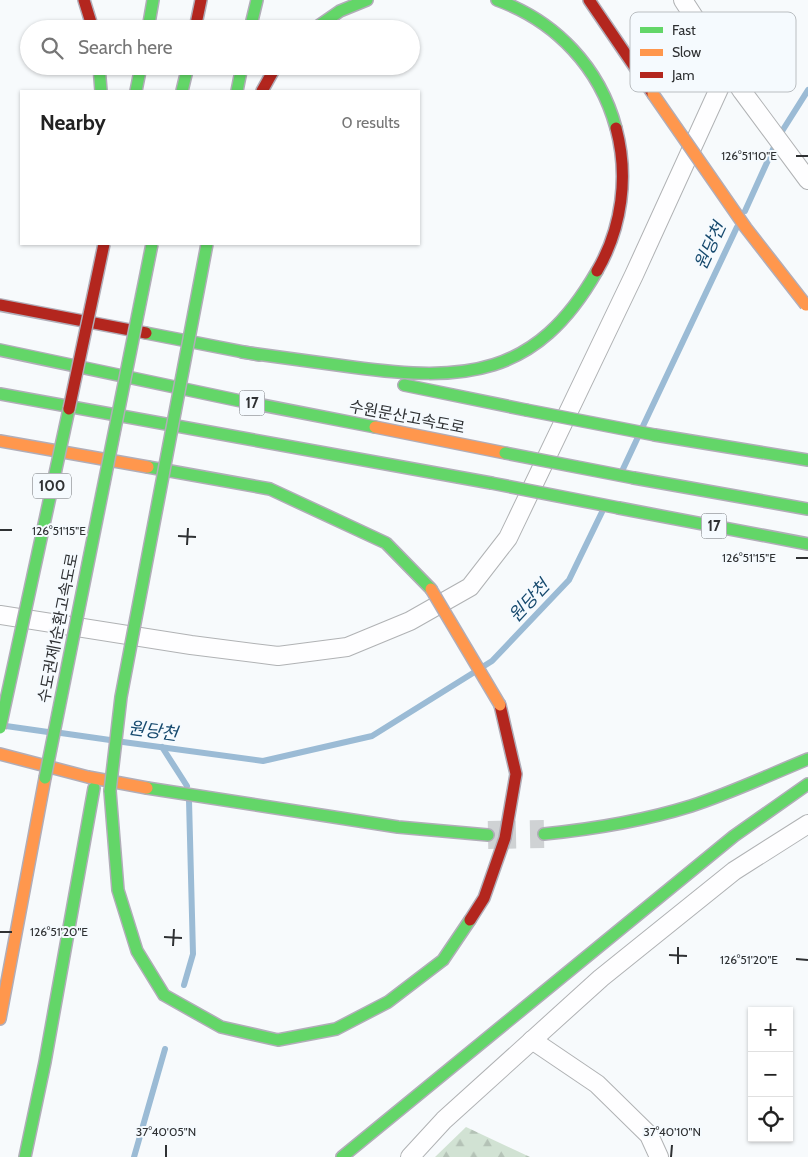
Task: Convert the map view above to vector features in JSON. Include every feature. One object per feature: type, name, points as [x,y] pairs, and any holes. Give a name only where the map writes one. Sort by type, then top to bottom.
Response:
[{"type":"highway","points":[[84,0],[90,20]]},
{"type":"highway","points":[[150,20],[153,0]]},
{"type":"highway","points":[[197,20],[201,0]]},
{"type":"highway","points":[[252,20],[257,0]]},
{"type":"highway","points":[[327,20],[340,11],[367,0]]},
{"type":"highway","points":[[242,352],[385,371],[428,374],[468,371],[497,364],[518,355],[544,339],[588,287],[604,258],[615,228],[622,199],[623,168],[612,113],[588,67],[570,46],[547,25],[521,9],[496,0]]},
{"type":"highway","points":[[589,0],[630,60]]},
{"type":"highway","points":[[100,75],[101,90]]},
{"type":"highway","points":[[136,90],[139,75]]},
{"type":"highway","points":[[182,90],[186,75]]},
{"type":"highway","points":[[237,90],[240,75]]},
{"type":"highway","points":[[263,90],[271,75]]},
{"type":"highway","points":[[652,92],[719,192],[764,254],[807,307]]},
{"type":"highway","points":[[98,245],[98,272]]},
{"type":"highway","name":"100","points":[[0,728],[104,245]]},
{"type":"highway","name":"수도권제1순환고속도로","points":[[0,1019],[45,778],[152,245]]},
{"type":"highway","points":[[0,441],[270,489],[386,543],[431,589],[500,705],[516,774],[505,838],[484,898],[443,960],[388,1002],[336,1029],[278,1040],[221,1027],[164,995],[137,951],[118,890],[110,791],[121,697],[207,245]]},
{"type":"highway","points":[[0,301],[42,314]]},
{"type":"highway","points":[[0,305],[655,435],[808,460]]},
{"type":"highway","name":"수원문산고속도로","points":[[0,350],[236,400],[505,453],[808,509]]},
{"type":"highway","name":"17","points":[[0,394],[491,482],[808,544]]},
{"type":"highway","points":[[25,1157],[94,788],[121,697]]},
{"type":"highway","points":[[0,754],[67,773],[161,790],[406,829],[450,834],[488,835]]},
{"type":"highway","points":[[544,834],[581,830],[634,820],[689,806],[738,789],[808,759]]},
{"type":"highway","points":[[342,1157],[734,836],[808,784]]},
{"type":"street","points":[[684,0],[692,12]]},
{"type":"street","points":[[0,616],[191,645],[278,656],[347,647],[410,621],[470,586],[508,538],[634,275],[718,92]]},
{"type":"street","points":[[743,92],[804,176]]},
{"type":"street","points":[[410,1157],[444,1120],[601,978],[734,871],[808,824]]},
{"type":"street","points":[[532,1040],[597,1084],[649,1135],[659,1157]]},
{"type":"green space","points":[[466,1127],[530,1157],[435,1157]]},
{"type":"waterway","name":"원당천","points":[[745,211],[779,136],[808,90]]},
{"type":"waterway","name":"원당천","points":[[643,426],[737,227]]},
{"type":"waterway","name":"원당천","points":[[623,469],[638,437]]},
{"type":"waterway","name":"원당천","points":[[484,666],[492,661],[569,580],[602,512]]},
{"type":"waterway","name":"원당천","points":[[123,742],[263,761],[372,736],[473,673]]},
{"type":"waterway","name":"원당천","points":[[6,726],[48,732]]},
{"type":"waterway","name":"원당천","points":[[61,733],[110,740]]},
{"type":"waterway","points":[[162,747],[187,786]]},
{"type":"waterway","points":[[184,985],[193,954],[189,800]]},
{"type":"waterway","points":[[134,1157],[165,1049]]},
{"type":"tunnel","points":[[488,835],[544,834]]},
{"type":"traffic: fast","points":[[150,20],[153,0]]},
{"type":"traffic: fast","points":[[252,20],[257,0]]},
{"type":"traffic: fast","points":[[327,20],[340,11],[367,0]]},
{"type":"traffic: fast","points":[[497,0],[538,20],[573,49],[599,86],[609,106],[616,128]]},
{"type":"traffic: fast","points":[[100,75],[101,90]]},
{"type":"traffic: fast","points":[[136,90],[139,75]]},
{"type":"traffic: fast","points":[[182,90],[186,75]]},
{"type":"traffic: fast","points":[[237,90],[240,75]]},
{"type":"traffic: fast","points":[[45,778],[152,245]]},
{"type":"traffic: fast","points":[[110,791],[121,697],[207,245]]},
{"type":"traffic: fast","points":[[242,352],[392,372],[429,373],[463,371],[494,365],[522,352],[549,333],[574,306],[597,271]]},
{"type":"traffic: fast","points":[[146,333],[259,355]]},
{"type":"traffic: fast","points":[[0,350],[236,400],[375,427]]},
{"type":"traffic: fast","points":[[404,385],[526,410]]},
{"type":"traffic: fast","points":[[0,394],[491,483]]},
{"type":"traffic: fast","points":[[0,728],[69,409]]},
{"type":"traffic: fast","points":[[526,410],[655,435]]},
{"type":"traffic: fast","points":[[655,435],[808,460]]},
{"type":"traffic: fast","points":[[505,453],[634,478]]},
{"type":"traffic: fast","points":[[148,467],[270,489],[386,543],[431,589]]},
{"type":"traffic: fast","points":[[634,478],[808,509]]},
{"type":"traffic: fast","points":[[491,483],[619,508]]},
{"type":"traffic: fast","points":[[619,508],[808,544]]},
{"type":"traffic: fast","points":[[544,834],[618,824],[691,806],[808,759]]},
{"type":"traffic: fast","points":[[342,1157],[734,836],[808,784]]},
{"type":"traffic: fast","points":[[25,1157],[45,1062],[94,788]]},
{"type":"traffic: fast","points":[[147,788],[398,827],[488,835]]},
{"type":"traffic: fast","points":[[110,791],[118,890],[137,951],[164,995],[221,1027],[278,1040],[336,1029],[388,1002],[443,960],[470,920]]},
{"type":"traffic: slow","points":[[653,94],[746,228],[806,305]]},
{"type":"traffic: slow","points":[[375,427],[505,453]]},
{"type":"traffic: slow","points":[[0,441],[148,467]]},
{"type":"traffic: slow","points":[[431,589],[500,705]]},
{"type":"traffic: slow","points":[[0,754],[88,777],[147,788]]},
{"type":"traffic: slow","points":[[0,1019],[45,778]]},
{"type":"traffic: jam","points":[[84,0],[90,20]]},
{"type":"traffic: jam","points":[[197,20],[201,0]]},
{"type":"traffic: jam","points":[[589,0],[630,60]]},
{"type":"traffic: jam","points":[[263,90],[271,75]]},
{"type":"traffic: jam","points":[[597,271],[612,237],[621,201],[622,165],[616,128]]},
{"type":"traffic: jam","points":[[69,409],[104,245]]},
{"type":"traffic: jam","points":[[0,305],[146,333]]},
{"type":"traffic: jam","points":[[470,920],[484,898],[505,838],[516,774],[500,705]]}]
